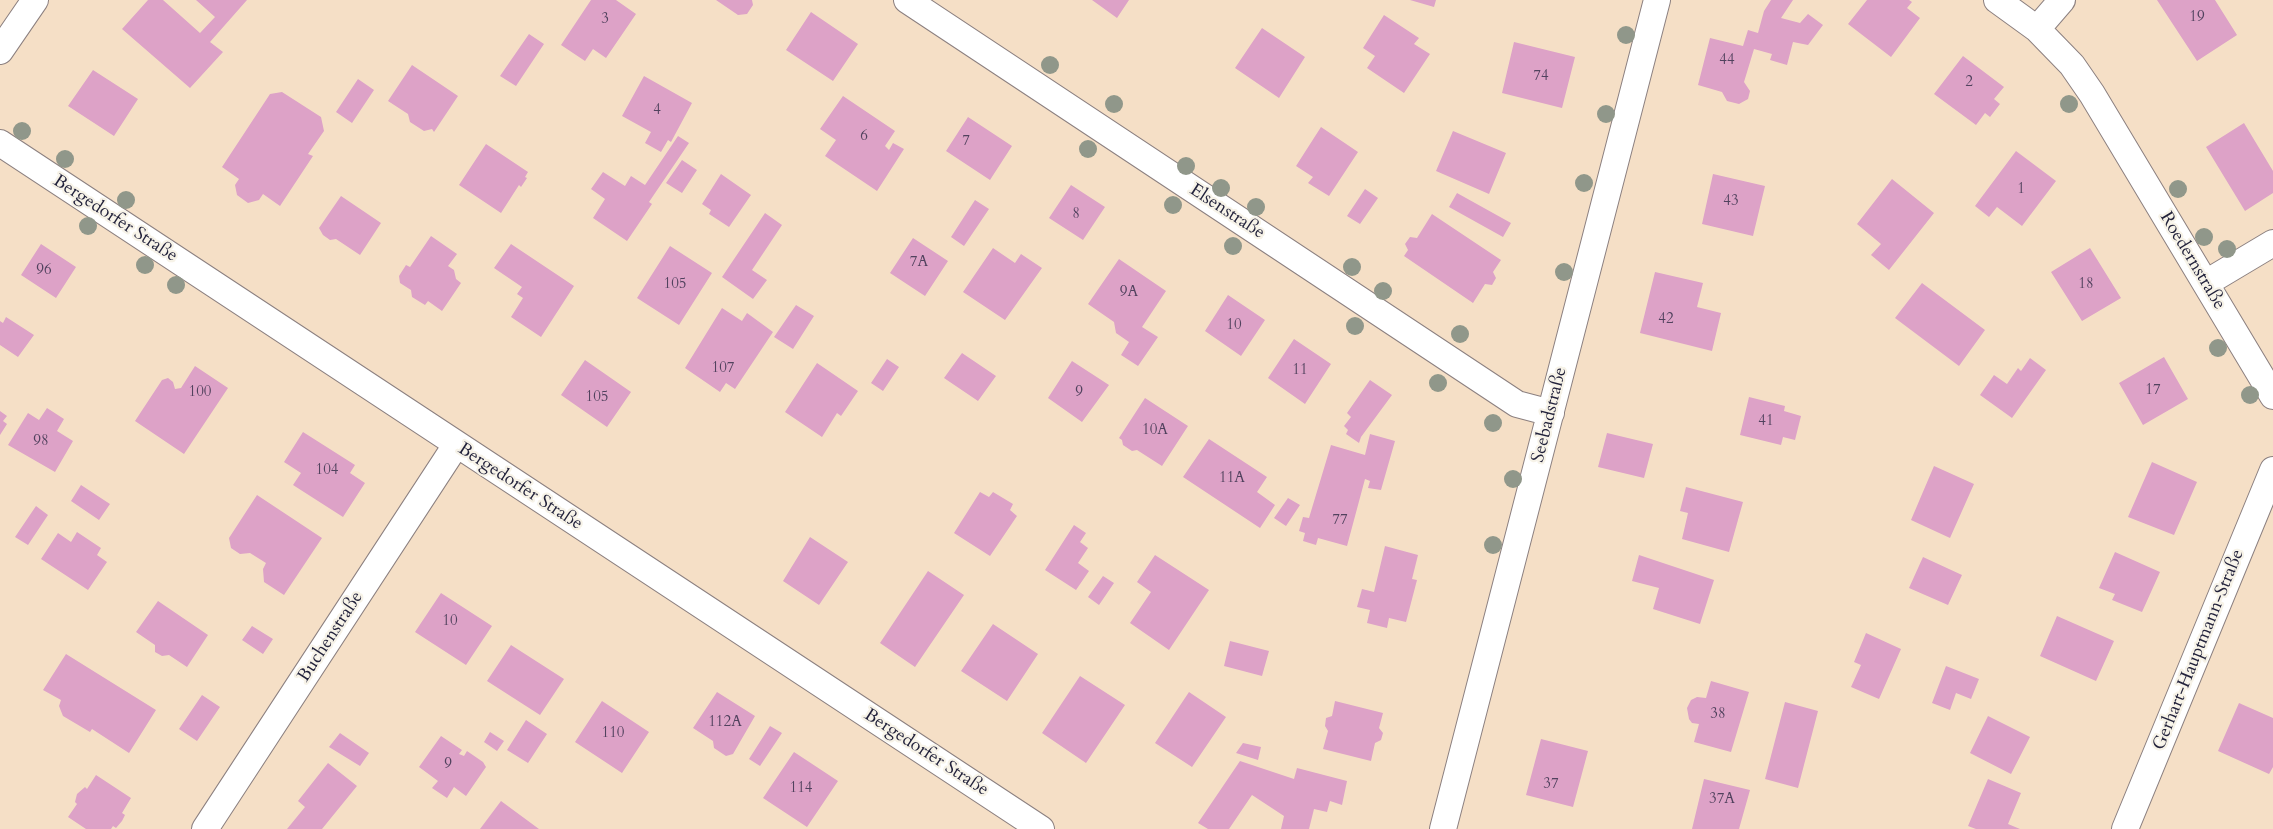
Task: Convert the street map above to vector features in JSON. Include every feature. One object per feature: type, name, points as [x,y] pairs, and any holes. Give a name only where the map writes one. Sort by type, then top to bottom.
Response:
[{"type":"street","points":[[0,51],[35,0]]},
{"type":"street","name":"Elsenstraße","points":[[907,0],[1517,404],[1551,413]]},
{"type":"street","name":"Seebadstraße","points":[[1443,829],[1657,0]]},
{"type":"street","name":"Roedernstraße","points":[[1997,0],[2037,29],[2072,65],[2273,396]]},
{"type":"street","points":[[2037,29],[2061,0]]},
{"type":"street","name":"Bergedorfer Straße","points":[[0,143],[1041,829]]},
{"type":"street","points":[[2206,283],[2273,243]]},
{"type":"street","name":"Buchenstraße","points":[[205,829],[456,445]]},
{"type":"street","name":"Gerhart-Hauptmann-Straße","points":[[2125,829],[2273,470]]},
{"type":"building","points":[[148,0],[163,0],[200,33],[215,17],[196,0],[247,0],[210,42],[223,52],[190,88],[122,29]]},
{"type":"building","points":[[591,0],[616,0],[636,14],[606,58],[593,49],[585,61],[561,45]]},
{"type":"building","points":[[716,0],[752,0],[753,5],[747,14],[738,15]]},
{"type":"building","points":[[1092,0],[1129,0],[1117,18]]},
{"type":"building","points":[[1410,0],[1436,0],[1434,7]]},
{"type":"building","points":[[1771,0],[1793,0],[1781,18],[1800,23],[1808,14],[1823,25],[1808,45],[1793,42],[1787,65],[1770,60],[1772,54],[1754,49],[1744,82],[1750,91],[1748,99],[1739,104],[1727,101],[1722,92],[1698,85],[1710,38],[1743,46],[1748,30],[1758,33],[1764,11]]},
{"type":"building","points":[[1867,0],[1909,0],[1912,2],[1907,8],[1920,18],[1891,57],[1848,24]]},
{"type":"building","points":[[2157,0],[2215,0],[2237,35],[2197,61]]},
{"type":"building","points":[[811,12],[858,44],[833,81],[786,50]]},
{"type":"building","points":[[1384,15],[1419,38],[1414,44],[1430,54],[1404,93],[1367,68],[1375,56],[1363,48]]},
{"type":"building","points":[[1262,28],[1305,57],[1279,98],[1235,68]]},
{"type":"building","points":[[529,34],[544,44],[516,86],[500,76]]},
{"type":"building","points":[[1514,42],[1575,57],[1562,108],[1502,93]]},
{"type":"building","points":[[1963,56],[2004,87],[1994,99],[2000,104],[1990,117],[1985,113],[1976,125],[1934,94]]},
{"type":"building","points":[[412,65],[458,96],[434,132],[432,129],[424,131],[410,122],[408,114],[388,101]]},
{"type":"building","points":[[93,70],[138,99],[114,136],[68,106]]},
{"type":"building","points":[[644,76],[692,103],[671,142],[668,140],[661,152],[645,143],[651,132],[622,116]]},
{"type":"building","points":[[358,79],[374,90],[352,123],[336,112]]},
{"type":"building","points":[[282,92],[321,117],[324,131],[308,154],[313,156],[280,206],[263,194],[259,200],[248,203],[237,195],[235,185],[239,179],[222,167],[270,94]]},
{"type":"building","points":[[843,96],[895,131],[885,146],[889,150],[893,143],[904,149],[877,191],[825,156],[836,140],[820,129]]},
{"type":"building","points":[[968,117],[1012,146],[990,180],[946,151]]},
{"type":"building","points":[[2244,123],[2273,171],[2273,193],[2245,211],[2206,147]]},
{"type":"building","points":[[1321,127],[1358,152],[1329,196],[1308,183],[1313,177],[1296,166]]},
{"type":"building","points":[[1453,131],[1506,153],[1489,194],[1436,171]]},
{"type":"building","points":[[678,136],[689,143],[649,202],[652,204],[627,241],[593,218],[605,199],[591,189],[603,172],[625,186],[631,176],[645,185]]},
{"type":"building","points":[[486,144],[528,172],[525,177],[527,178],[521,187],[519,185],[501,213],[459,185]]},
{"type":"building","points":[[2016,151],[2056,181],[2022,226],[1997,207],[1989,217],[1975,206]]},
{"type":"building","points":[[682,160],[697,170],[682,193],[666,183]]},
{"type":"building","points":[[721,174],[751,195],[729,227],[709,214],[711,210],[702,204]]},
{"type":"building","points":[[1713,174],[1765,186],[1753,236],[1702,224]]},
{"type":"building","points":[[1892,179],[1934,213],[1889,270],[1871,255],[1881,244],[1857,224]]},
{"type":"building","points":[[1071,185],[1105,207],[1083,240],[1049,218]]},
{"type":"building","points":[[1365,189],[1378,198],[1360,224],[1347,216]]},
{"type":"building","points":[[1457,193],[1511,223],[1503,237],[1449,207]]},
{"type":"building","points":[[341,196],[381,223],[360,255],[336,239],[330,240],[319,228]]},
{"type":"building","points":[[975,200],[989,209],[964,246],[951,237]]},
{"type":"building","points":[[765,213],[782,225],[752,270],[767,280],[753,299],[722,277]]},
{"type":"building","points":[[1432,214],[1501,260],[1493,272],[1496,278],[1492,285],[1485,284],[1473,303],[1404,256],[1408,250],[1405,244],[1410,237],[1417,238]]},
{"type":"building","points":[[431,236],[457,254],[448,266],[454,270],[456,279],[461,283],[442,311],[428,301],[425,305],[412,297],[411,290],[400,283],[399,276],[406,265],[410,267]]},
{"type":"building","points":[[913,238],[948,261],[925,296],[890,273]]},
{"type":"building","points":[[41,244],[76,267],[56,298],[21,275]]},
{"type":"building","points":[[511,244],[574,286],[541,337],[511,317],[523,298],[517,294],[522,287],[494,268]]},
{"type":"building","points":[[670,246],[712,273],[679,325],[637,298]]},
{"type":"building","points":[[993,248],[1015,263],[1021,254],[1042,268],[1005,320],[963,292]]},
{"type":"building","points":[[2090,248],[2121,298],[2082,321],[2051,272]]},
{"type":"building","points":[[1119,259],[1166,291],[1142,327],[1158,337],[1138,366],[1121,355],[1129,342],[1116,333],[1114,322],[1088,304]]},
{"type":"building","points":[[1655,272],[1703,283],[1697,307],[1721,313],[1712,351],[1640,333]]},
{"type":"building","points":[[1922,283],[1985,330],[1959,366],[1895,318]]},
{"type":"building","points":[[1228,295],[1265,320],[1241,356],[1205,331]]},
{"type":"building","points":[[796,305],[814,316],[793,349],[774,337]]},
{"type":"building","points":[[722,308],[742,321],[747,313],[773,332],[735,389],[726,383],[720,392],[685,368]]},
{"type":"building","points":[[6,317],[34,335],[18,357],[0,345],[0,321],[3,323]]},
{"type":"building","points":[[1294,339],[1331,364],[1305,404],[1268,378]]},
{"type":"building","points":[[962,353],[996,376],[978,401],[944,378]]},
{"type":"building","points":[[2164,357],[2188,399],[2143,425],[2119,383]]},
{"type":"building","points":[[2030,358],[2046,370],[2012,418],[1980,395],[1994,375],[2007,384],[2018,368],[2021,371]]},
{"type":"building","points":[[887,359],[899,367],[883,391],[871,383]]},
{"type":"building","points":[[585,360],[631,392],[607,427],[561,395]]},
{"type":"building","points":[[1072,361],[1109,385],[1082,422],[1048,398]]},
{"type":"building","points":[[817,363],[858,391],[841,416],[837,413],[822,437],[785,412]]},
{"type":"building","points":[[195,366],[228,388],[184,454],[135,421],[162,380],[168,378],[173,382],[175,389],[181,388]]},
{"type":"building","points":[[1370,380],[1392,395],[1359,443],[1346,434],[1348,430],[1344,426],[1351,417],[1347,413]]},
{"type":"building","points":[[1749,397],[1785,406],[1784,411],[1801,416],[1795,440],[1783,437],[1781,445],[1740,435]]},
{"type":"building","points":[[1145,398],[1188,426],[1162,466],[1137,450],[1132,451],[1123,445],[1119,438]]},
{"type":"building","points":[[47,408],[64,419],[57,431],[73,441],[55,472],[8,445],[28,413],[39,420]]},
{"type":"building","points":[[0,411],[7,416],[3,421],[7,424],[0,435]]},
{"type":"building","points":[[303,432],[355,465],[350,473],[365,483],[343,517],[293,485],[301,473],[284,462]]},
{"type":"building","points":[[1607,433],[1653,444],[1644,478],[1598,467]]},
{"type":"building","points":[[1370,434],[1395,441],[1381,490],[1368,488],[1370,481],[1365,479],[1347,546],[1318,538],[1316,545],[1303,541],[1305,533],[1299,531],[1303,517],[1309,518],[1331,445],[1365,455]]},
{"type":"building","points":[[1209,439],[1267,477],[1257,492],[1275,505],[1260,528],[1183,477]]},
{"type":"building","points":[[2152,462],[2197,482],[2174,535],[2128,517]]},
{"type":"building","points":[[1934,466],[1974,484],[1950,538],[1911,520]]},
{"type":"building","points":[[81,485],[110,504],[99,520],[71,501]]},
{"type":"building","points":[[1686,487],[1743,502],[1729,552],[1682,539],[1688,513],[1680,511]]},
{"type":"building","points":[[980,492],[989,497],[993,492],[1013,504],[1010,510],[1017,516],[990,556],[954,533]]},
{"type":"building","points":[[257,495],[322,538],[284,595],[264,582],[263,569],[266,563],[250,553],[240,554],[231,548],[229,538]]},
{"type":"building","points":[[1288,498],[1300,505],[1286,526],[1274,518]]},
{"type":"building","points":[[36,506],[48,515],[28,545],[15,537]]},
{"type":"building","points":[[1074,525],[1086,533],[1080,542],[1088,548],[1078,563],[1089,571],[1076,590],[1045,570]]},
{"type":"building","points":[[77,532],[101,548],[97,555],[107,562],[88,590],[41,559],[58,533],[71,542]]},
{"type":"building","points":[[810,537],[848,562],[819,605],[783,581]]},
{"type":"building","points":[[1385,546],[1418,555],[1412,579],[1417,580],[1406,622],[1389,618],[1387,628],[1367,623],[1370,610],[1357,607],[1362,589],[1374,592]]},
{"type":"building","points":[[2115,552],[2160,572],[2142,612],[2112,600],[2115,594],[2099,588]]},
{"type":"building","points":[[1155,555],[1209,590],[1169,650],[1130,623],[1151,592],[1137,582]]},
{"type":"building","points":[[1639,555],[1714,580],[1700,624],[1653,609],[1659,588],[1632,581]]},
{"type":"building","points":[[1923,557],[1962,575],[1948,605],[1909,588]]},
{"type":"building","points":[[928,571],[964,595],[915,667],[880,643]]},
{"type":"building","points":[[1103,576],[1114,583],[1099,605],[1088,597]]},
{"type":"building","points":[[441,593],[492,626],[466,665],[415,632]]},
{"type":"building","points":[[158,601],[208,635],[187,667],[169,655],[162,656],[155,652],[155,645],[136,632]]},
{"type":"building","points":[[2057,616],[2114,641],[2096,681],[2040,656]]},
{"type":"building","points":[[993,624],[1038,654],[1007,701],[961,671]]},
{"type":"building","points":[[252,626],[273,639],[263,654],[242,640]]},
{"type":"building","points":[[1866,633],[1901,649],[1879,699],[1851,687],[1861,665],[1854,662]]},
{"type":"building","points":[[1230,641],[1269,651],[1262,676],[1224,666]]},
{"type":"building","points":[[511,645],[564,679],[540,715],[487,681]]},
{"type":"building","points":[[66,654],[156,710],[129,753],[92,729],[90,732],[63,716],[59,706],[61,700],[43,690]]},
{"type":"building","points":[[1946,666],[1979,679],[1971,699],[1956,693],[1950,710],[1932,703]]},
{"type":"building","points":[[1080,676],[1125,705],[1086,763],[1042,733]]},
{"type":"building","points":[[1711,681],[1749,692],[1731,752],[1694,742],[1699,724],[1692,723],[1689,719],[1687,708],[1691,700],[1697,697],[1706,698]]},
{"type":"building","points":[[717,692],[755,716],[733,754],[726,756],[714,748],[713,741],[693,728]]},
{"type":"building","points":[[1189,692],[1226,717],[1192,767],[1155,743]]},
{"type":"building","points":[[202,695],[220,707],[197,741],[179,729]]},
{"type":"building","points":[[602,701],[649,732],[622,773],[575,742]]},
{"type":"building","points":[[1335,701],[1383,713],[1379,728],[1383,733],[1381,740],[1375,743],[1371,761],[1323,749],[1328,731],[1325,726],[1326,718],[1332,716]]},
{"type":"building","points":[[1785,702],[1818,711],[1798,788],[1765,779]]},
{"type":"building","points":[[2239,703],[2273,718],[2273,767],[2269,774],[2218,751]]},
{"type":"building","points":[[1988,716],[2030,737],[2011,774],[1970,753]]},
{"type":"building","points":[[526,720],[547,734],[528,763],[507,750]]},
{"type":"building","points":[[770,726],[782,733],[760,766],[749,759]]},
{"type":"building","points":[[490,732],[504,741],[497,751],[484,742]]},
{"type":"building","points":[[340,733],[369,753],[360,766],[329,747]]},
{"type":"building","points":[[441,736],[462,750],[459,754],[464,756],[467,751],[483,762],[486,767],[466,796],[454,787],[447,798],[432,788],[438,781],[419,767]]},
{"type":"building","points":[[1541,739],[1588,751],[1573,807],[1526,795]]},
{"type":"building","points":[[1243,743],[1261,747],[1258,760],[1236,753]]},
{"type":"building","points":[[794,752],[838,781],[807,827],[763,798]]},
{"type":"building","points":[[1240,761],[1294,779],[1297,768],[1347,781],[1342,805],[1330,801],[1327,812],[1314,809],[1309,829],[1281,829],[1284,816],[1252,795],[1229,829],[1208,829],[1198,823]]},
{"type":"building","points":[[328,763],[357,786],[322,829],[287,829],[305,807],[298,801]]},
{"type":"building","points":[[96,775],[131,798],[122,813],[125,815],[122,821],[116,828],[113,826],[111,829],[86,829],[68,817],[77,804],[75,802],[77,794],[85,787],[87,789]]},
{"type":"building","points":[[1704,779],[1750,790],[1739,829],[1692,829]]},
{"type":"building","points":[[1988,779],[2021,793],[2008,824],[2020,829],[1976,829],[1968,826]]},
{"type":"building","points":[[501,801],[539,829],[480,829]]}]
